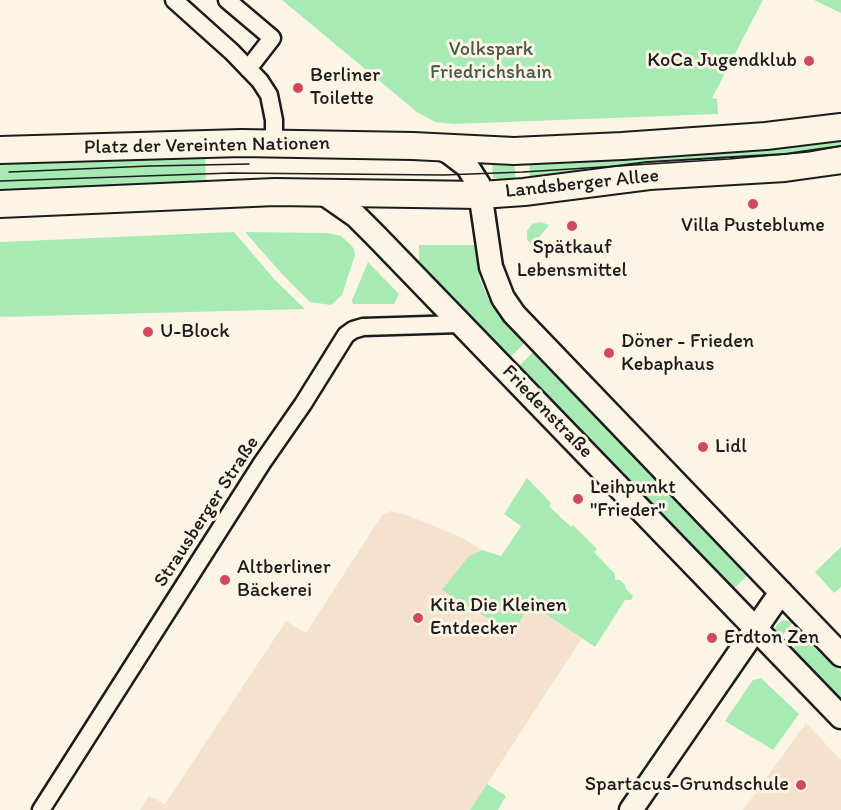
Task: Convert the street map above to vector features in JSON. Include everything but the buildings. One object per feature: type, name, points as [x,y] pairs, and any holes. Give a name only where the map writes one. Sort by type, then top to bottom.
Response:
[{"type":"main road","name":"Landsberger Allee","points":[[413,146],[514,151],[567,149],[766,136],[841,127]]},
{"type":"main road","name":"Platz der Vereinten Nationen","points":[[0,150],[212,143],[413,146]]},
{"type":"main road","name":"Landsberger Allee","points":[[323,193],[481,195],[524,192],[648,176],[785,168],[841,160]]},
{"type":"main road","points":[[0,204],[275,192],[323,193]]},
{"type":"street","points":[[174,0],[260,81],[269,95],[274,120],[274,143]]},
{"type":"street","points":[[227,0],[272,38],[248,69]]},
{"type":"street","points":[[439,147],[467,166],[479,185],[488,250],[495,281],[502,298],[514,314],[841,655]]},
{"type":"street","name":"Friedenstraße","points":[[323,193],[356,216],[841,717]]},
{"type":"street","name":"Strausberger Straße","points":[[41,810],[346,335],[363,327],[460,324]]},
{"type":"street","points":[[632,810],[781,592]]},
{"type":"shaded area","points":[[391,511],[407,515],[461,537],[540,587],[531,604],[582,638],[470,810],[140,810],[149,796],[165,804],[286,621],[306,633],[382,515]]},
{"type":"shaded area","name":"Spartacus-Grundschule","points":[[806,723],[841,760],[841,810],[743,810]]},
{"type":"green space","name":"Volkspark Friedrichshain","points":[[282,0],[763,0],[712,98],[717,99],[718,114],[454,124],[435,122],[417,112]]},
{"type":"green space","points":[[814,0],[841,0],[841,13]]},
{"type":"green space","points":[[841,135],[841,153],[530,183],[529,160]]},
{"type":"green space","points":[[205,153],[206,184],[0,192],[0,161]]},
{"type":"green space","points":[[514,160],[516,185],[499,185],[498,178],[493,178],[492,161]]},
{"type":"green space","points":[[541,222],[549,225],[532,246],[527,239],[527,231],[532,224]]},
{"type":"green space","points":[[234,232],[275,280],[305,309],[0,317],[0,242]]},
{"type":"green space","points":[[245,232],[328,233],[341,236],[354,249],[355,255],[342,295],[331,305],[310,302]]},
{"type":"green space","points":[[419,245],[474,245],[480,280],[489,300],[501,318],[525,343],[507,360],[419,265]]},
{"type":"green space","points":[[368,262],[399,294],[394,304],[353,304],[352,300]]},
{"type":"green space","points":[[533,352],[748,575],[731,591],[516,369]]},
{"type":"green space","points":[[527,478],[551,503],[549,506],[571,527],[573,525],[597,549],[594,552],[615,574],[615,580],[620,580],[633,596],[631,600],[625,600],[595,647],[531,604],[512,633],[442,590],[469,556],[482,550],[501,556],[521,526],[504,514]]},
{"type":"green space","points":[[841,547],[841,587],[834,593],[815,572]]},
{"type":"green space","points":[[783,620],[793,622],[779,640],[775,629],[777,624]]},
{"type":"green space","points":[[804,634],[841,672],[841,705],[790,653]]},
{"type":"green space","points":[[761,678],[799,714],[773,750],[725,721],[753,680]]},
{"type":"green space","points":[[487,784],[506,796],[498,810],[470,810]]},
{"type":"tram line","points":[[0,181],[231,173],[444,175],[523,172],[729,159],[808,152],[841,146]]},
{"type":"tram line","points":[[9,172],[249,164]]},
{"type":"place","name":"KoCa Jugendklub","points":[[809,61]]},
{"type":"place","name":"Berliner Toilette","points":[[298,88]]},
{"type":"place","name":"Villa Pusteblume","points":[[753,204]]},
{"type":"place","name":"Spätkauf Lebensmittel","points":[[572,226]]},
{"type":"place","name":"U-Block","points":[[148,332]]},
{"type":"place","name":"Döner - Frieden Kebaphaus","points":[[609,353]]},
{"type":"place","name":"Lidl","points":[[703,447]]},
{"type":"place","name":"Leihpunkt \"Frieder\"","points":[[578,499]]},
{"type":"place","name":"Altberliner Bäckerei","points":[[225,580]]},
{"type":"place","name":"Kita Die Kleinen Entdecker","points":[[418,618]]},
{"type":"place","name":"Erdton Zen","points":[[712,638]]},
{"type":"place","name":"Spartacus-Grundschule","points":[[801,785]]}]
